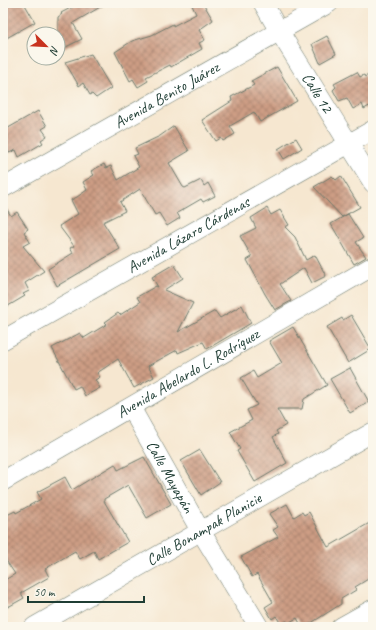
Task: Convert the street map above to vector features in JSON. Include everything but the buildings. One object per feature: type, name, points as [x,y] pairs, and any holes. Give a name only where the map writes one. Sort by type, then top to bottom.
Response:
[{"type":"street","name":"Calle 12","points":[[263,3],[279,32],[373,183]]},
{"type":"street","name":"Avenida Benito Juárez","points":[[3,188],[329,3]]},
{"type":"street","name":"Avenida Lázaro Cárdenas","points":[[3,340],[373,130]]},
{"type":"street","name":"Avenida Abelardo L. Rodríguez","points":[[3,481],[373,266]]},
{"type":"street","name":"Calle Mayapán","points":[[131,408],[200,530],[259,627]]},
{"type":"street","name":"Calle Bonampak Planicie","points":[[34,627],[200,530],[373,432]]},
{"type":"street","points":[[341,627],[373,609]]}]
